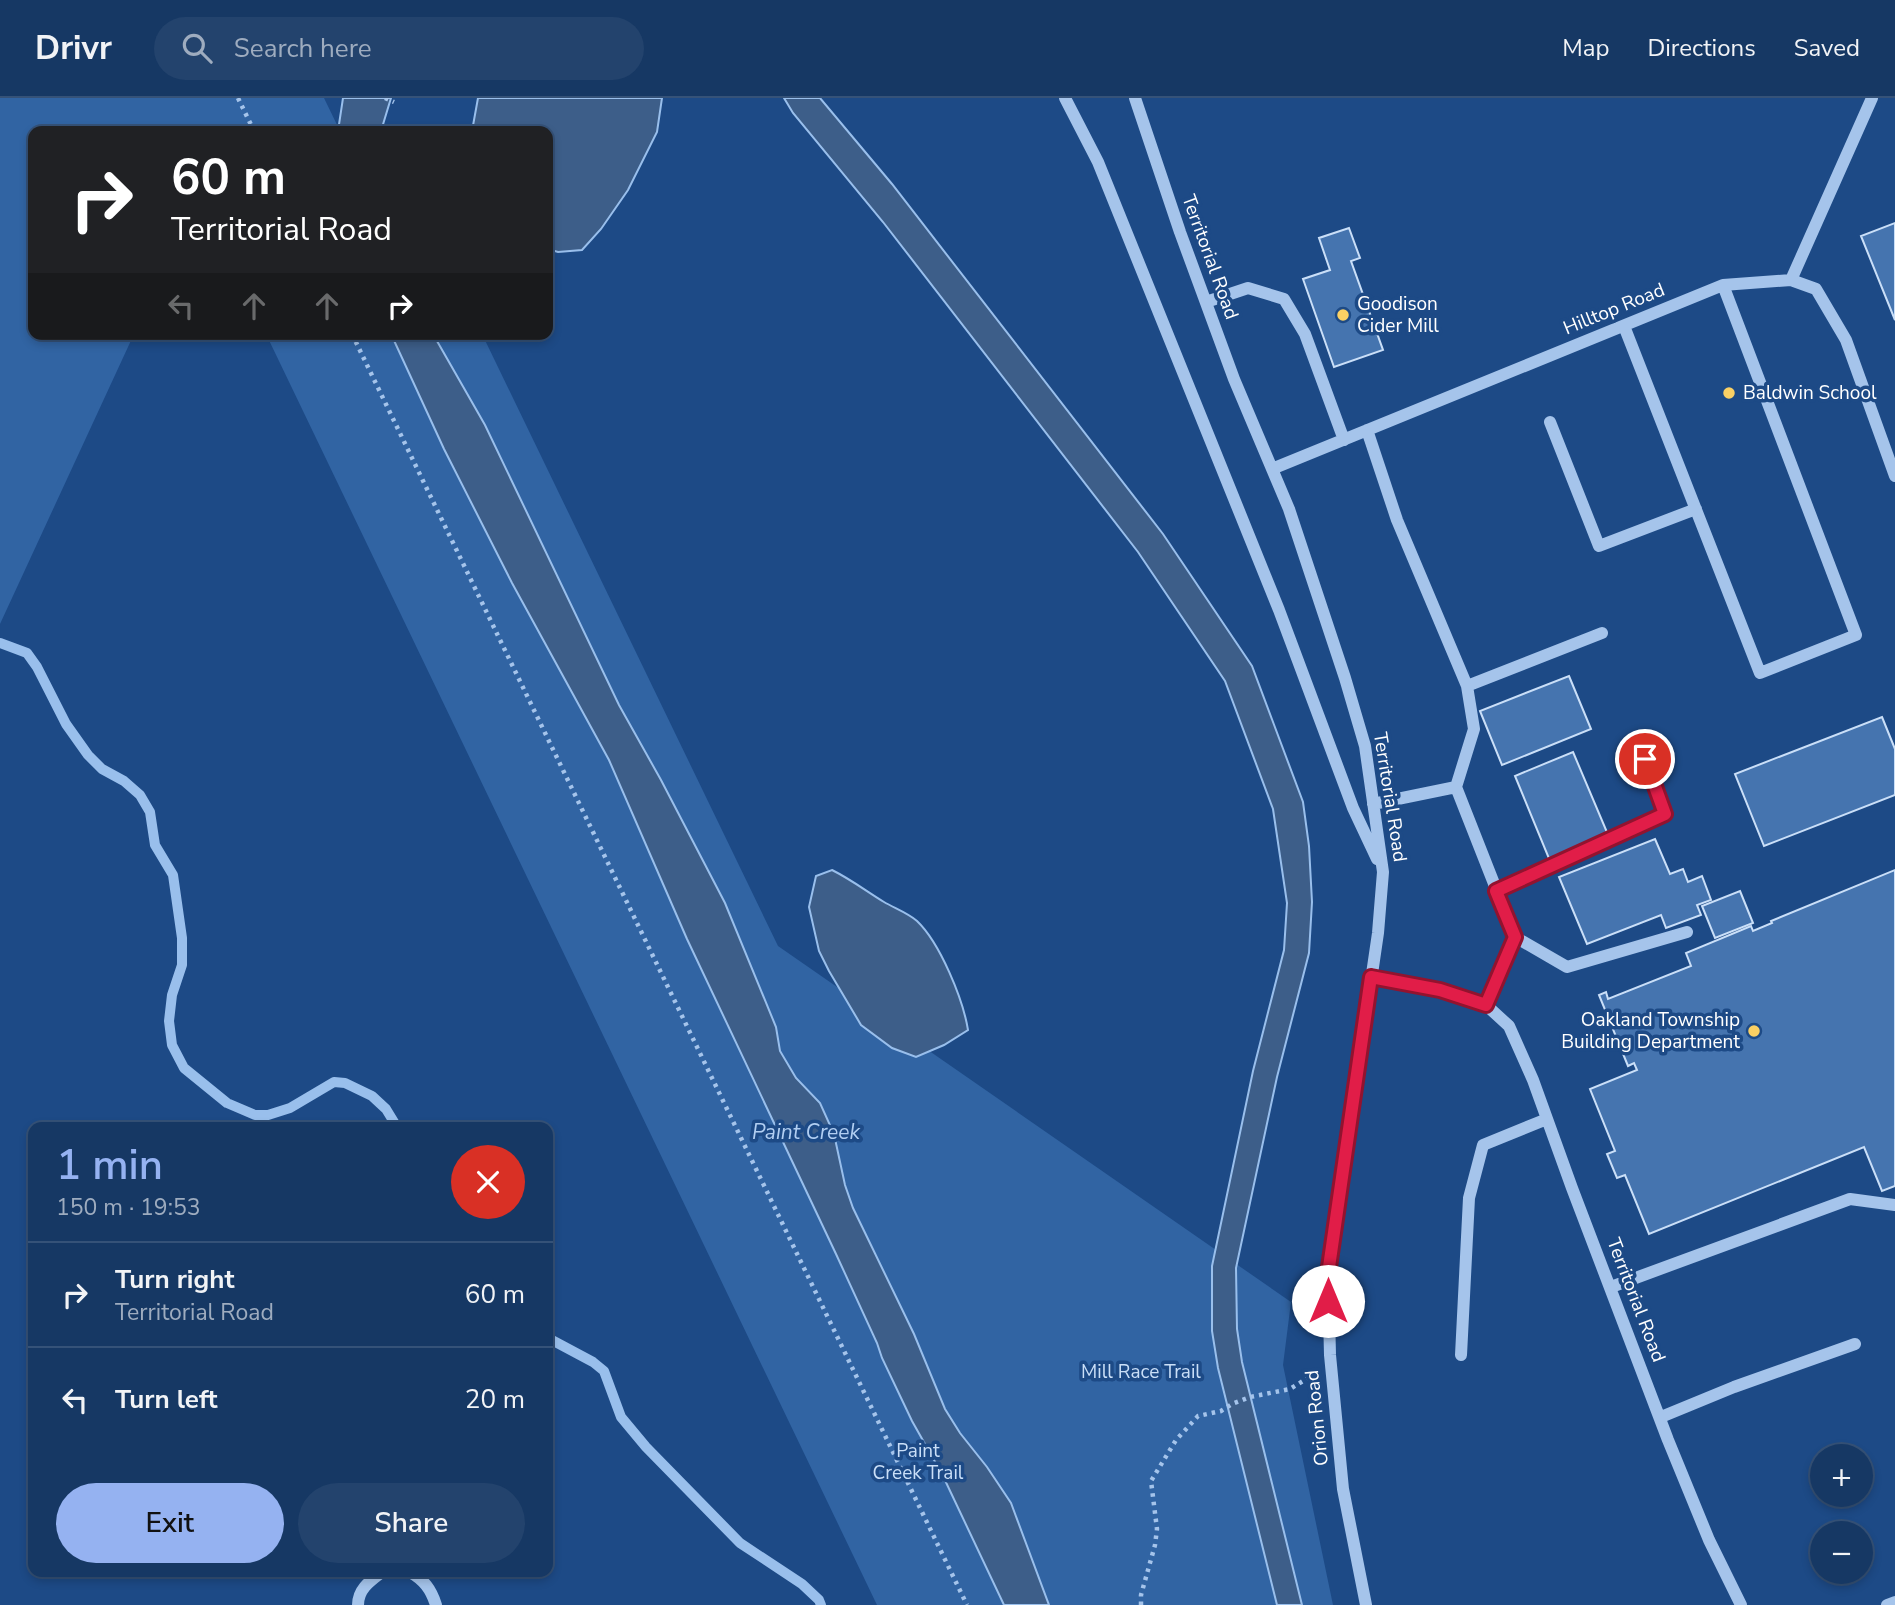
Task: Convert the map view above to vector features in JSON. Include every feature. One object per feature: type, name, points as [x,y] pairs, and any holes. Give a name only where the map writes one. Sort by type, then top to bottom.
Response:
[{"type":"street","points":[[1065,98],[1098,162],[1250,537],[1353,808],[1383,872]]},
{"type":"street","name":"Territorial Road","points":[[1135,98],[1234,379],[1289,509],[1365,746],[1383,872],[1371,977],[1440,990],[1486,1005],[1508,1026],[1533,1080],[1668,1440],[1709,1540],[1741,1605]]},
{"type":"street","points":[[1872,98],[1791,280],[1816,289],[1846,340],[1895,476]]},
{"type":"street","name":"Hilltop Road","points":[[1272,469],[1723,285],[1791,280]]},
{"type":"street","points":[[1624,326],[1760,673],[1856,635],[1723,285]]},
{"type":"street","points":[[1206,302],[1248,288],[1284,299],[1306,334],[1344,440]]},
{"type":"street","points":[[1549,422],[1599,546],[1696,509]]},
{"type":"street","points":[[1367,430],[1397,520],[1466,686],[1474,729],[1456,787],[1515,937],[1567,967],[1687,932]]},
{"type":"street","points":[[1466,686],[1602,633]]},
{"type":"street","points":[[1496,891],[1665,814],[1645,759]]},
{"type":"street","points":[[1373,804],[1456,787]]},
{"type":"street","points":[[1486,1005],[1515,937]]},
{"type":"street","name":"Orion Road","points":[[1366,1605],[1343,1489],[1331,1369],[1328,1274],[1371,977]]},
{"type":"street","points":[[1461,1355],[1469,1198],[1483,1145],[1547,1119]]},
{"type":"street","points":[[1611,1287],[1850,1199],[1895,1205]]},
{"type":"street","points":[[1661,1417],[1734,1387],[1855,1344]]},
{"type":"street","points":[[358,1605],[357,1600],[364,1587],[376,1577]]},
{"type":"street","points":[[420,1577],[432,1592],[436,1605]]},
{"type":"street","points":[[1887,1605],[1895,1602]]},
{"type":"path","points":[[238,98],[252,126]]},
{"type":"path","points":[[385,98],[394,102]]},
{"type":"path","points":[[355,340],[967,1605]]},
{"type":"path","points":[[1141,1605],[1140,1595],[1157,1529],[1151,1481],[1176,1440],[1198,1416],[1290,1389],[1314,1374],[1331,1369]]},
{"type":"green space","points":[[0,98],[324,98],[338,126],[28,126],[28,340],[131,340],[0,624]]},
{"type":"green space","name":"Paint Creek Trail","points":[[269,340],[485,340],[778,946],[1291,1302],[1283,1365],[1333,1605],[877,1605]]},
{"type":"water","points":[[343,98],[391,98],[383,126],[339,126]]},
{"type":"water","points":[[478,98],[662,98],[657,132],[628,190],[601,229],[582,250],[553,250],[553,126],[473,126]]},
{"type":"water","points":[[784,98],[820,98],[892,184],[1163,534],[1252,666],[1303,802],[1312,902],[1309,953],[1277,1077],[1236,1268],[1237,1329],[1242,1362],[1302,1605],[1277,1605],[1218,1368],[1212,1331],[1212,1266],[1253,1071],[1284,950],[1287,903],[1273,809],[1225,681],[1138,552],[883,222],[793,113]]},
{"type":"water","name":"Paint Creek","points":[[394,340],[436,340],[485,425],[619,705],[725,903],[776,1027],[780,1051],[796,1078],[820,1103],[834,1134],[853,1208],[914,1334],[945,1409],[1011,1503],[1049,1605],[1004,1605],[943,1476],[912,1421],[882,1358],[836,1254],[687,939],[609,760],[512,583],[444,449]]},
{"type":"water","points":[[832,870],[917,921],[926,931],[949,972],[968,1030],[944,1045],[916,1057],[892,1048],[861,1025],[819,951],[809,907],[816,876]]},
{"type":"building","points":[[1895,223],[1895,320],[1861,236]]},
{"type":"building","name":"Goodison Cider Mill","points":[[1349,228],[1360,258],[1351,261],[1383,350],[1334,367],[1303,279],[1330,270],[1319,238]]},
{"type":"building","points":[[1569,676],[1591,729],[1502,765],[1480,711]]},
{"type":"building","points":[[1882,717],[1895,749],[1895,795],[1764,846],[1735,774]]},
{"type":"building","points":[[1573,752],[1609,837],[1550,861],[1515,776]]},
{"type":"building","points":[[1655,839],[1670,874],[1683,869],[1688,882],[1702,876],[1711,900],[1697,905],[1701,915],[1666,928],[1661,915],[1587,944],[1559,877]]},
{"type":"building","name":"Oakland Township Building Department","points":[[1895,870],[1895,1186],[1882,1191],[1864,1147],[1649,1234],[1625,1175],[1617,1178],[1607,1154],[1615,1151],[1590,1089],[1637,1070],[1634,1063],[1628,1066],[1599,995],[1606,992],[1608,999],[1691,966],[1686,953],[1751,926],[1753,931]]},
{"type":"building","points":[[1740,891],[1753,923],[1715,938],[1702,906]]},
{"type":"waterway","points":[[0,643],[27,653],[66,724],[88,755],[102,769],[124,781],[140,795],[150,812],[155,845],[173,875],[182,938],[182,965],[172,995],[169,1021],[172,1045],[184,1068],[227,1103],[255,1115],[268,1115],[290,1108],[334,1082],[345,1083],[372,1096],[386,1109],[394,1122]]},
{"type":"waterway","points":[[553,1341],[593,1362],[604,1371],[621,1417],[646,1447],[740,1543],[802,1584],[821,1605]]},
{"type":"place","name":"Goodison Cider Mill","points":[[1343,315]]},
{"type":"place","name":"Baldwin School","points":[[1729,393]]},
{"type":"place","name":"Oakland Township Building Department","points":[[1754,1031]]},
{"type":"route","points":[[1328,1301],[1328,1274],[1371,977],[1440,990],[1486,1005],[1515,937],[1496,891],[1665,814],[1645,759]]},
{"type":"park label","name":"Mill Race Trail","points":[[1141,1372]]}]
